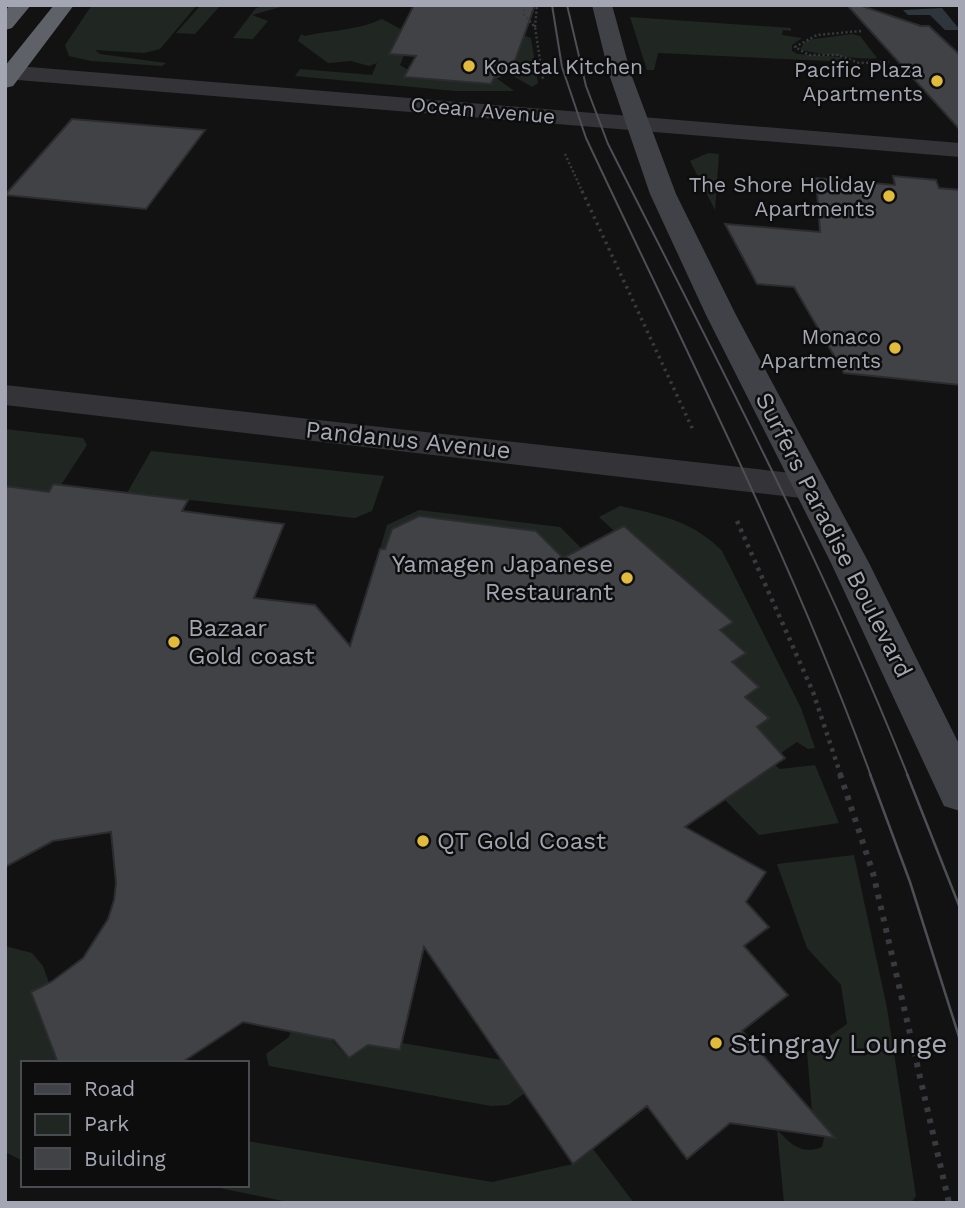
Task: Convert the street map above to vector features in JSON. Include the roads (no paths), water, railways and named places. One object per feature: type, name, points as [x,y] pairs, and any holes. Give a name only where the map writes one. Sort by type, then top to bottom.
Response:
[{"type":"highway","points":[[5,24],[21,5]]},
{"type":"highway","points":[[8,75],[64,5]]},
{"type":"street","name":"Surfers Paradise Boulevard","points":[[602,5],[638,125],[663,194],[721,315],[928,721],[960,792]]},
{"type":"street","name":"Ocean Avenue","points":[[8,75],[549,114],[638,125],[960,150]]},
{"type":"street","name":"Pandanus Avenue","points":[[5,395],[810,487]]},
{"type":"tram line","points":[[552,5],[562,67],[586,138],[772,534],[840,694],[871,776]]},
{"type":"tram line","points":[[567,5],[586,86],[608,144],[803,536],[840,615],[908,776]]},
{"type":"tram line","points":[[870,774],[910,882],[960,1040]]},
{"type":"tram line","points":[[907,774],[960,908]]},
{"type":"place","name":"Koastal Kitchen","points":[[469,66]]},
{"type":"place","name":"Pacific Plaza Apartments","points":[[937,81]]},
{"type":"place","name":"The Shore Holiday Apartments","points":[[889,196]]},
{"type":"place","name":"Monaco Apartments","points":[[895,348]]},
{"type":"place","name":"Yamagen Japanese Restaurant","points":[[627,578]]},
{"type":"place","name":"Bazaar Gold coast","points":[[174,642]]},
{"type":"place","name":"QT Gold Coast","points":[[423,841]]},
{"type":"place","name":"Stingray Lounge","points":[[716,1043]]}]
